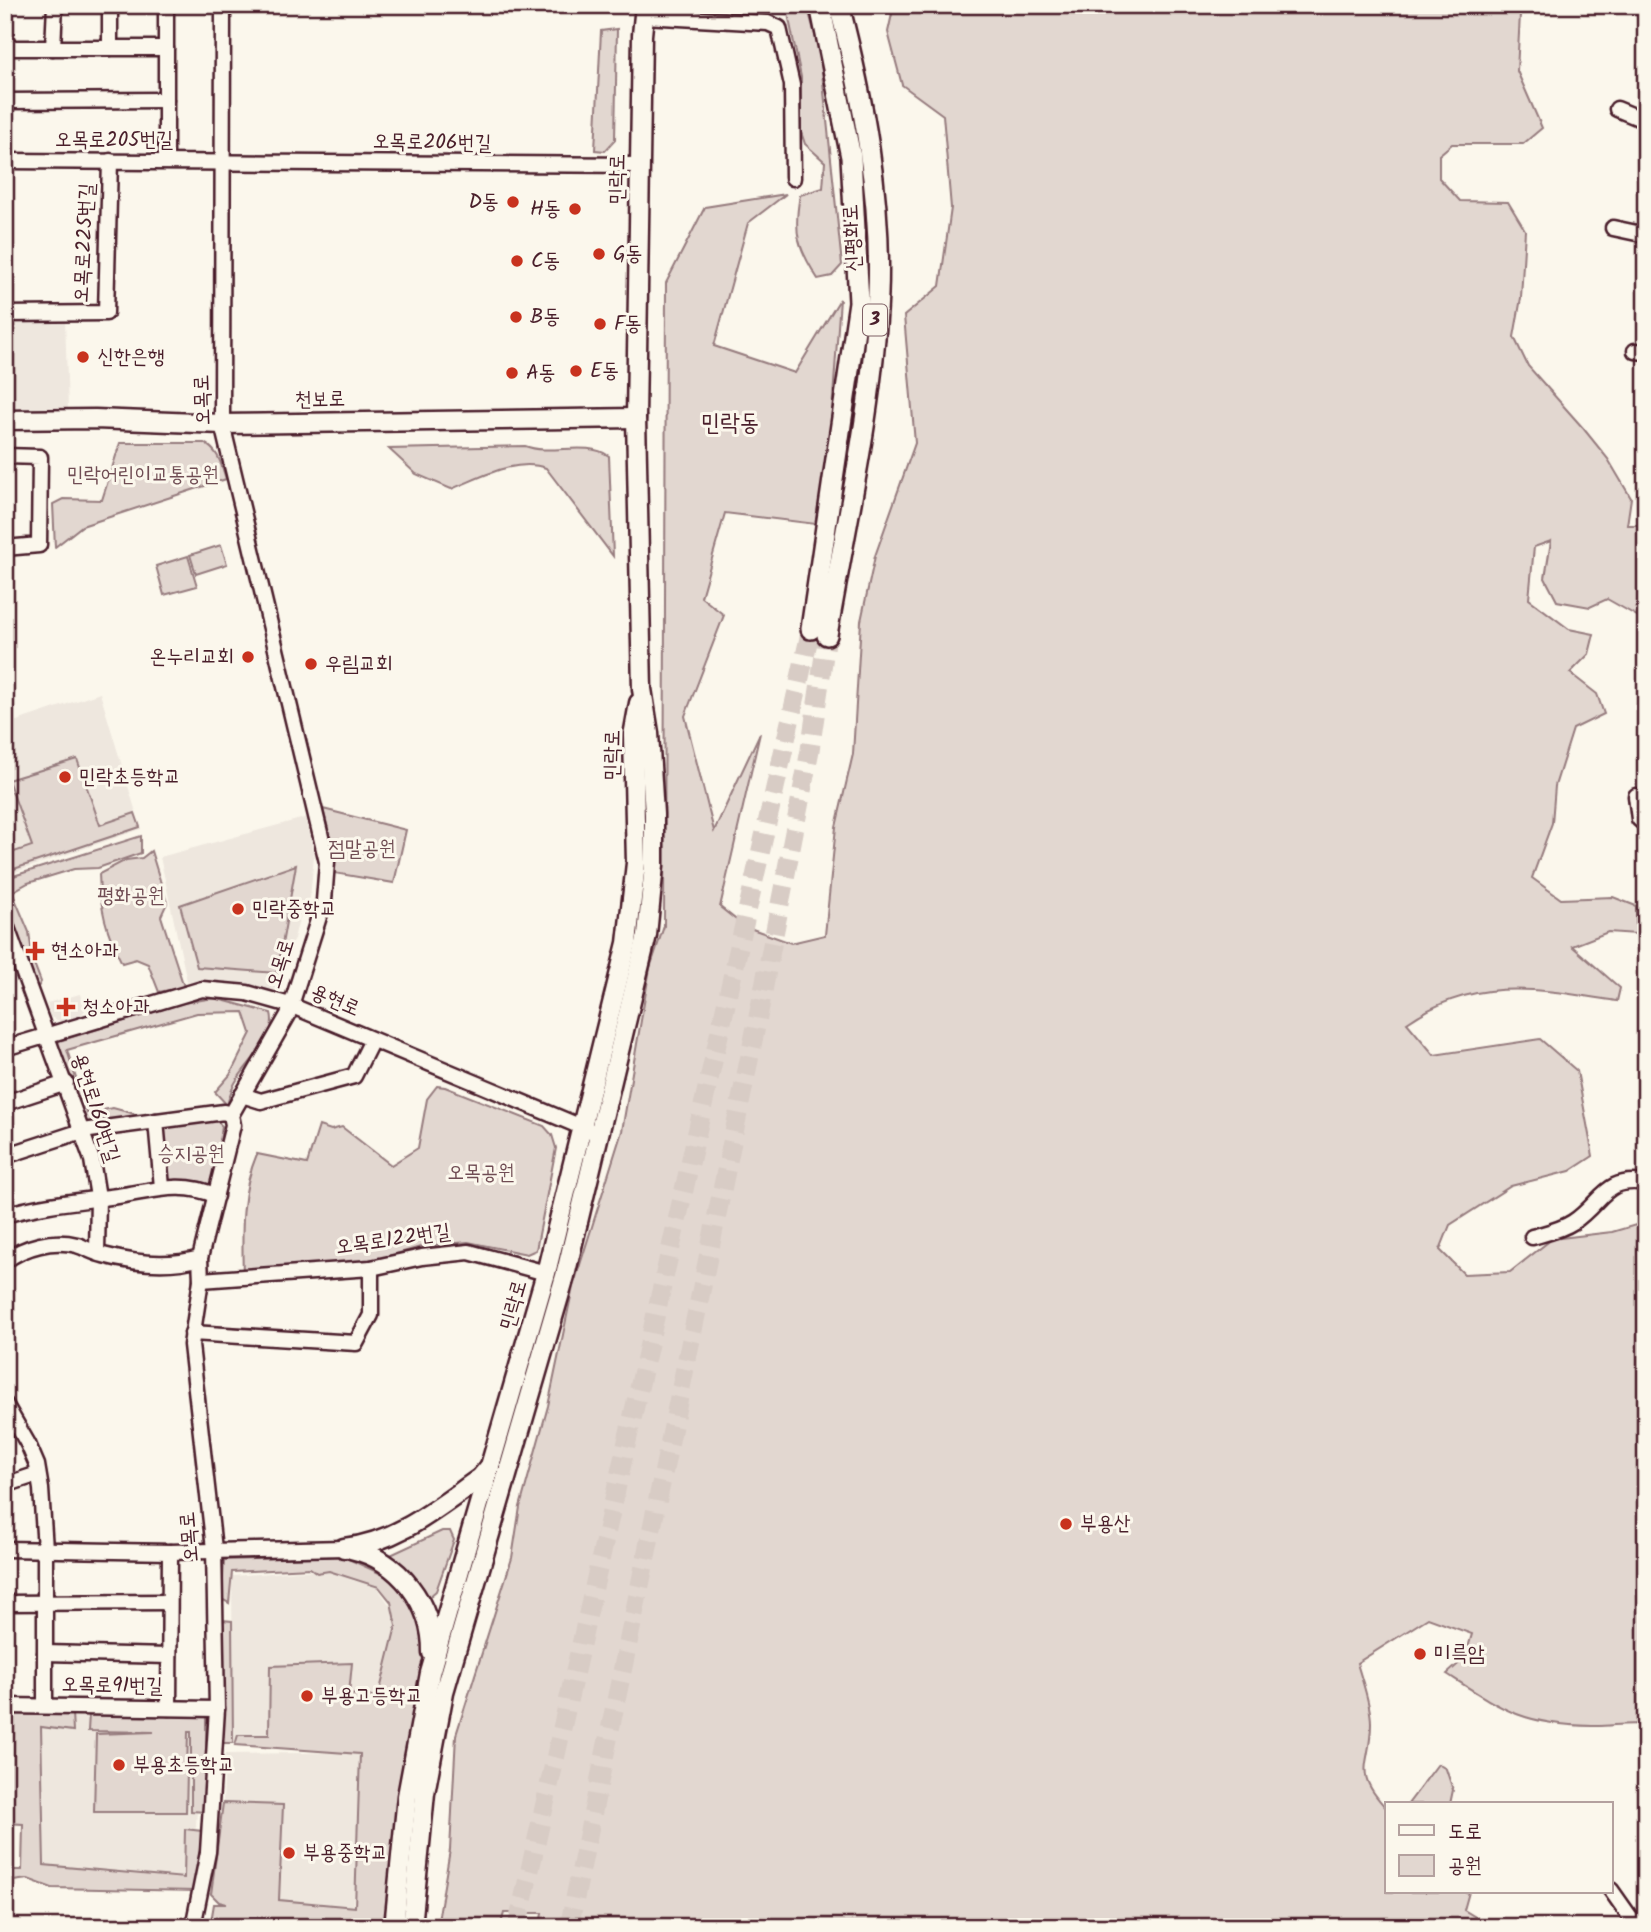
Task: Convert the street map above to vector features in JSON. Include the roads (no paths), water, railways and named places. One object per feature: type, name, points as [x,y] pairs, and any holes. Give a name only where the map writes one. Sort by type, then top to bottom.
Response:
[{"type":"highway","name":"신평화로","points":[[820,5],[850,158],[859,302],[819,632],[869,388],[878,293],[873,169],[839,5]]},
{"type":"main road","name":"민락로","points":[[394,1927],[407,1796],[430,1673],[647,936],[652,891],[654,814],[649,733],[642,689],[636,418],[644,11]]},
{"type":"main road","name":"천보로","points":[[5,420],[95,419],[222,424],[636,418]]},
{"type":"main road","name":"민락로","points":[[412,1927],[425,1793],[444,1692],[565,1276],[590,1130]]},
{"type":"main road","points":[[344,1548],[365,1546],[400,1533],[480,1478],[494,1461]]},
{"type":"main road","points":[[444,1504],[463,1502],[479,1508]]},
{"type":"main road","points":[[344,1548],[386,1563],[411,1588],[424,1610],[431,1633],[430,1673]]},
{"type":"street","points":[[53,48],[55,5]]},
{"type":"street","points":[[110,5],[110,48]]},
{"type":"street","points":[[166,5],[166,161]]},
{"type":"street","name":"오목로","points":[[193,1927],[208,1852],[217,1709],[214,1549],[194,1381],[192,1333],[201,1280],[200,1258],[233,1125],[231,1115],[283,1024],[324,901],[327,862],[222,424],[223,5]]},
{"type":"street","points":[[644,11],[768,23],[779,28],[792,85],[793,173]]},
{"type":"street","points":[[5,48],[166,48]]},
{"type":"street","points":[[5,101],[166,100]]},
{"type":"street","points":[[1617,109],[1646,121]]},
{"type":"street","name":"오목로205번길","points":[[5,161],[223,161]]},
{"type":"street","name":"오목로225번길","points":[[5,314],[106,313],[110,161]]},
{"type":"street","name":"오목로206번길","points":[[223,161],[641,165]]},
{"type":"street","points":[[1613,228],[1646,235]]},
{"type":"street","points":[[5,456],[40,457],[39,545],[5,548]]},
{"type":"street","points":[[1636,796],[1639,819],[1646,825]]},
{"type":"street","name":"용현로160번길","points":[[5,922],[48,1033],[92,1160],[98,1196],[97,1253]]},
{"type":"street","name":"용현로","points":[[5,1048],[202,989],[247,993],[290,1005],[590,1130]]},
{"type":"street","points":[[242,1096],[261,1101],[354,1076],[372,1040]]},
{"type":"street","points":[[5,1103],[66,1083]]},
{"type":"street","points":[[5,1156],[82,1130],[223,1112],[231,1115]]},
{"type":"street","points":[[156,1121],[162,1187]]},
{"type":"street","points":[[1532,1237],[1574,1222],[1610,1186],[1626,1181],[1646,1183]]},
{"type":"street","points":[[5,1215],[58,1202],[162,1187],[205,1191],[216,1196]]},
{"type":"street","points":[[5,1261],[15,1254],[49,1243],[77,1245],[97,1253],[147,1262],[184,1262],[200,1258]]},
{"type":"street","name":"오목로122번길","points":[[201,1280],[371,1268],[422,1257],[469,1252],[546,1273]]},
{"type":"street","points":[[192,1333],[356,1343],[371,1315],[371,1268]]},
{"type":"street","points":[[5,1404],[28,1444],[38,1474],[46,1549],[45,1706]]},
{"type":"street","points":[[5,1485],[38,1474]]},
{"type":"street","points":[[5,1549],[170,1552],[344,1548]]},
{"type":"street","points":[[169,1708],[170,1552]]},
{"type":"street","points":[[5,1603],[170,1602]]},
{"type":"street","points":[[45,1653],[169,1656]]},
{"type":"street","name":"오목로91번길","points":[[5,1706],[217,1709]]},
{"type":"street","points":[[1612,1891],[1630,1917],[1642,1927]]},
{"type":"tunnel","points":[[517,1927],[811,629]]},
{"type":"tunnel","points":[[569,1927],[758,1017],[810,750],[827,635]]},
{"type":"place","name":"D동","points":[[513,202]]},
{"type":"place","name":"H동","points":[[575,209]]},
{"type":"place","name":"G동","points":[[599,254]]},
{"type":"place","name":"C동","points":[[517,261]]},
{"type":"place","name":"B동","points":[[516,317]]},
{"type":"place","name":"F동","points":[[600,324]]},
{"type":"place","name":"신한은행","points":[[83,357]]},
{"type":"place","name":"E동","points":[[576,371]]},
{"type":"place","name":"A동","points":[[512,373]]},
{"type":"place","name":"온누리교회","points":[[248,657]]},
{"type":"place","name":"우림교회","points":[[311,664]]},
{"type":"place","name":"민락초등학교","points":[[65,777]]},
{"type":"place","name":"민락중학교","points":[[238,909]]},
{"type":"place","name":"현소아과","points":[[35,951]]},
{"type":"place","name":"청소아과","points":[[66,1007]]},
{"type":"place","name":"부용산","points":[[1066,1524]]},
{"type":"place","name":"미륵암","points":[[1420,1654]]},
{"type":"place","name":"부용고등학교","points":[[307,1696]]},
{"type":"place","name":"부용초등학교","points":[[119,1765]]},
{"type":"place","name":"부용중학교","points":[[289,1853]]},
{"type":"district","name":"민락동","points":[[730,423]]},
{"type":"park label","name":"민락어린이교통공원","points":[[143,475]]},
{"type":"park label","name":"점말공원","points":[[362,849]]},
{"type":"park label","name":"평화공원","points":[[131,896]]},
{"type":"park label","name":"승지공원","points":[[191,1154]]},
{"type":"park label","name":"오목공원","points":[[481,1173]]}]
